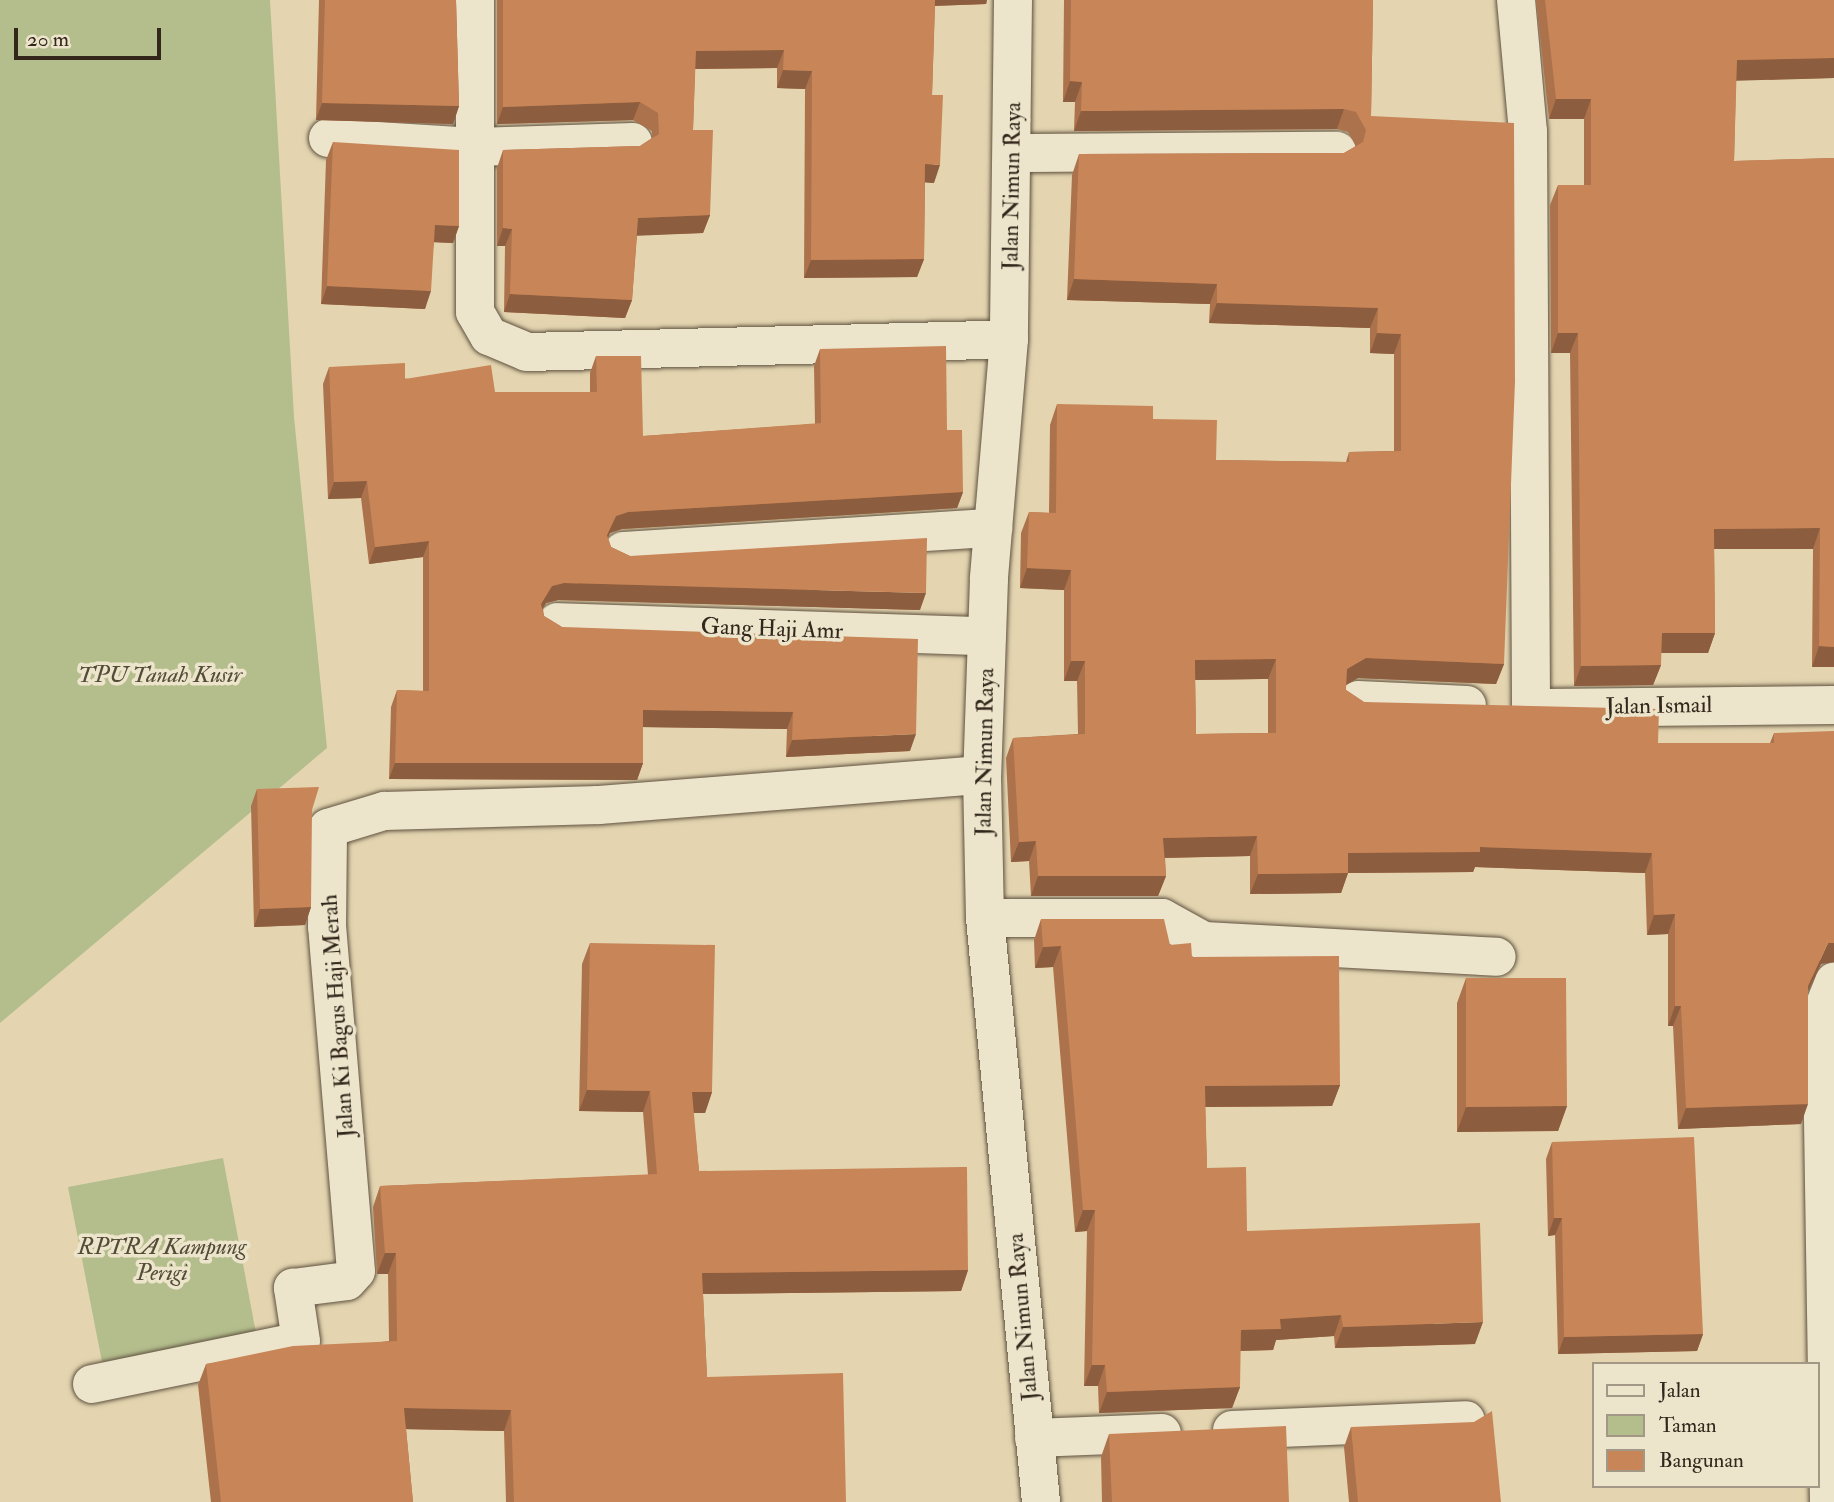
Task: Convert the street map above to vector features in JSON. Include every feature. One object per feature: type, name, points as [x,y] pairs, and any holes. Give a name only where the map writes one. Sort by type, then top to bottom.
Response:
[{"type":"street","points":[[475,0],[475,312],[489,336],[506,346],[527,352],[1009,339]]},
{"type":"street","name":"Jalan Nimun Raya","points":[[1013,0],[1015,153],[1009,339],[993,528],[982,775],[985,918],[1041,1502]]},
{"type":"street","points":[[1516,0],[1528,131],[1531,708]]},
{"type":"street","points":[[328,138],[475,148],[634,142]]},
{"type":"street","points":[[1015,153],[1337,151]]},
{"type":"street","points":[[623,551],[993,528]]},
{"type":"street","name":"Gang Haji Amr","points":[[556,622],[987,636]]},
{"type":"street","name":"Jalan Ismail","points":[[1357,700],[1531,708],[1834,705]]},
{"type":"street","name":"Jalan Ki Bagus Haji Merah","points":[[92,1384],[301,1341],[293,1288],[354,1277],[327,927],[328,828],[384,811],[599,805],[982,775]]},
{"type":"street","points":[[985,918],[1162,918],[1204,940],[1497,957]]},
{"type":"street","points":[[1827,997],[1829,1502]]},
{"type":"street","points":[[1034,1438],[1466,1420]]},
{"type":"green space","name":"TPU Tanah Kusir","points":[[0,0],[270,0],[294,417],[327,748],[0,1023]]},
{"type":"green space","name":"RPTRA Kampung Perigi","points":[[223,1158],[256,1333],[102,1362],[68,1187]]},
{"type":"building","points":[[325,0],[456,0],[459,106],[322,103]]},
{"type":"building","points":[[503,0],[935,0],[932,95],[943,95],[940,165],[925,164],[924,259],[811,260],[812,71],[783,70],[784,50],[696,51],[693,130],[713,130],[710,215],[638,218],[632,300],[510,294],[512,229],[503,228],[503,150],[640,146],[659,134],[658,113],[640,102],[503,107]]},
{"type":"building","points":[[1071,0],[1373,0],[1371,116],[1514,123],[1515,381],[1504,664],[1366,658],[1347,669],[1346,690],[1364,702],[1659,709],[1658,743],[1774,743],[1774,733],[1834,731],[1834,943],[1828,943],[1808,986],[1808,1104],[1686,1108],[1681,1006],[1675,1006],[1675,914],[1654,915],[1652,853],[1480,847],[1480,852],[1348,853],[1348,873],[1258,874],[1257,836],[1163,838],[1166,876],[1038,876],[1036,841],[1019,842],[1013,738],[1085,734],[1085,661],[1071,661],[1071,570],[1027,568],[1029,512],[1056,513],[1057,404],[1153,406],[1153,419],[1217,420],[1216,460],[1349,462],[1349,452],[1401,451],[1401,334],[1377,333],[1378,308],[1217,303],[1217,284],[1074,279],[1079,154],[1344,153],[1363,142],[1366,130],[1356,112],[1344,109],[1081,111],[1082,82],[1070,81]],"holes":[[[1276,659],[1276,733],[1196,734],[1195,660]]]},
{"type":"building","points":[[1545,0],[1834,0],[1834,58],[1737,60],[1734,161],[1834,158],[1834,647],[1819,646],[1820,528],[1714,529],[1715,633],[1662,633],[1661,665],[1581,666],[1578,333],[1558,333],[1558,185],[1591,185],[1591,99],[1556,99]]},
{"type":"building","points":[[333,142],[459,150],[459,226],[435,225],[431,291],[327,286]]},
{"type":"building","points":[[946,346],[947,430],[962,430],[963,492],[628,512],[616,516],[607,535],[611,547],[630,556],[927,538],[926,593],[564,583],[552,586],[541,604],[544,616],[562,627],[918,639],[916,734],[792,740],[793,712],[643,710],[643,763],[395,763],[397,690],[429,691],[429,541],[375,547],[367,481],[334,482],[329,367],[405,363],[405,379],[491,365],[495,392],[597,392],[596,356],[641,356],[643,436],[821,423],[820,349]]},
{"type":"building","points":[[319,787],[312,810],[311,907],[260,909],[257,789]]},
{"type":"building","points":[[1041,919],[1164,919],[1170,945],[1191,943],[1192,957],[1339,956],[1340,1085],[1205,1086],[1207,1168],[1246,1167],[1247,1231],[1480,1223],[1483,1322],[1343,1327],[1341,1315],[1280,1319],[1281,1329],[1241,1330],[1240,1387],[1107,1392],[1105,1365],[1092,1365],[1095,1210],[1083,1210],[1061,946],[1043,947]]},
{"type":"building","points":[[590,943],[715,945],[712,1092],[692,1092],[699,1171],[967,1167],[968,1270],[702,1273],[707,1377],[843,1373],[846,1502],[514,1502],[511,1410],[404,1408],[413,1502],[221,1502],[206,1364],[293,1346],[397,1341],[396,1253],[385,1253],[380,1186],[657,1174],[650,1091],[587,1090]]},
{"type":"building","points":[[1466,978],[1566,978],[1567,1106],[1466,1107]]},
{"type":"building","points":[[1694,1137],[1703,1334],[1564,1337],[1562,1218],[1554,1218],[1552,1142]]},
{"type":"building","points":[[1492,1411],[1501,1502],[1358,1502],[1351,1427],[1474,1422]]},
{"type":"building","points":[[1286,1426],[1289,1502],[1112,1502],[1109,1434]]}]
